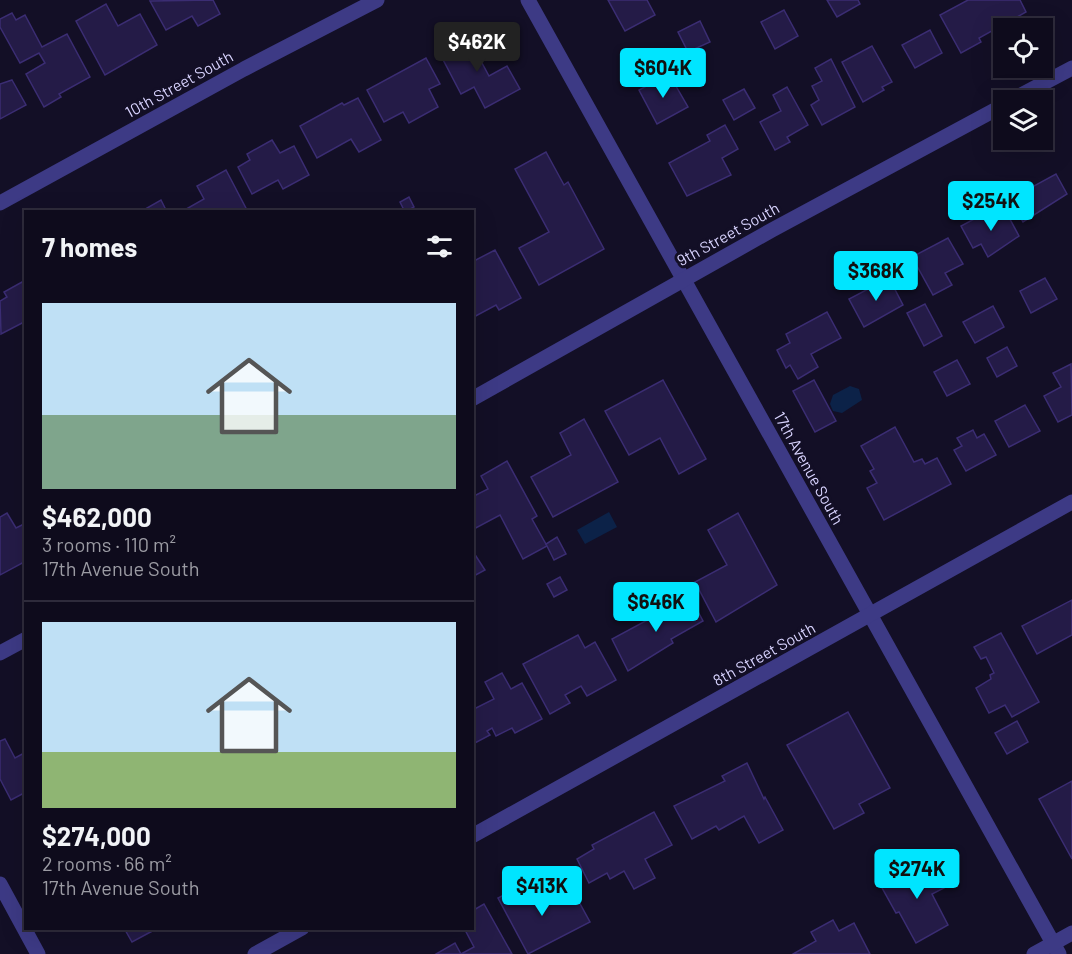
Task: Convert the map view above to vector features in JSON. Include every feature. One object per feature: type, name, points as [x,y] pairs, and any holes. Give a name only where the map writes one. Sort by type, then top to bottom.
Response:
[{"type":"street","name":"10th Street South","points":[[0,203],[244,69],[377,0]]},
{"type":"street","name":"17th Avenue South","points":[[528,0],[1056,949]]},
{"type":"street","points":[[1031,90],[1072,68]]},
{"type":"street","name":"9th Street South","points":[[474,398],[993,111]]},
{"type":"street","name":"8th Street South","points":[[474,835],[1072,502]]},
{"type":"street","points":[[0,653],[24,640]]},
{"type":"street","points":[[0,884],[24,928]]},
{"type":"street","points":[[25,930],[38,954]]},
{"type":"street","points":[[255,954],[298,930]]},
{"type":"street","points":[[1034,954],[1056,949],[1072,933]]},
{"type":"water","points":[[850,386],[859,389],[862,400],[842,413],[833,411],[830,404],[833,395]]},
{"type":"water","points":[[609,512],[617,527],[585,544],[577,530]]},
{"type":"building","points":[[213,0],[220,14],[198,26],[192,16],[166,30],[150,1]]},
{"type":"building","points":[[608,0],[647,0],[655,15],[625,31]]},
{"type":"building","points":[[827,0],[858,0],[860,4],[837,17]]},
{"type":"building","points":[[968,0],[1020,0],[1026,12],[1015,18],[993,18],[993,30],[979,38],[981,42],[961,53],[940,15]]},
{"type":"building","points":[[106,4],[118,26],[140,14],[157,45],[105,75],[76,21]]},
{"type":"building","points":[[784,10],[798,36],[775,49],[761,22]]},
{"type":"building","points":[[12,13],[16,20],[25,15],[42,47],[67,34],[90,77],[59,94],[61,97],[44,107],[26,74],[45,63],[39,53],[20,63],[0,27],[0,19]]},
{"type":"building","points":[[700,21],[710,42],[688,52],[678,32]]},
{"type":"building","points":[[930,30],[942,53],[915,68],[902,45]]},
{"type":"building","points":[[467,35],[489,76],[507,66],[520,89],[485,108],[474,87],[461,94],[438,50]]},
{"type":"building","points":[[872,46],[892,82],[882,87],[884,90],[863,102],[842,62]]},
{"type":"building","points":[[426,58],[440,84],[429,89],[438,107],[409,123],[403,112],[384,122],[367,90]]},
{"type":"building","points":[[831,59],[855,107],[822,125],[811,105],[819,100],[812,86],[822,81],[815,68]]},
{"type":"building","points":[[669,74],[688,107],[657,124],[639,90]]},
{"type":"building","points":[[12,80],[26,105],[0,119],[0,84]]},
{"type":"building","points":[[787,87],[808,125],[787,137],[790,142],[775,150],[760,122],[781,111],[773,95]]},
{"type":"building","points":[[744,89],[755,108],[734,120],[723,100]]},
{"type":"building","points":[[358,98],[381,140],[359,152],[351,139],[317,158],[300,126],[342,103],[344,105]]},
{"type":"building","points":[[725,125],[738,149],[722,158],[731,175],[687,196],[669,163],[710,141],[707,135]]},
{"type":"building","points":[[272,140],[280,153],[294,146],[309,175],[283,189],[278,180],[252,194],[238,167],[250,160],[247,154]]},
{"type":"building","points":[[546,152],[564,185],[568,182],[604,249],[539,285],[519,248],[549,232],[515,169]]},
{"type":"building","points":[[226,170],[247,210],[185,210],[204,199],[197,186]]},
{"type":"building","points":[[1056,174],[1067,194],[1023,222],[1010,199]]},
{"type":"building","points":[[409,197],[414,207],[404,210],[400,202]]},
{"type":"building","points":[[161,200],[166,210],[144,210]]},
{"type":"building","points":[[991,210],[995,215],[1005,210],[1019,236],[988,257],[981,244],[973,248],[961,226]]},
{"type":"building","points":[[948,238],[963,264],[945,273],[952,285],[933,295],[912,257]]},
{"type":"building","points":[[495,250],[521,298],[499,310],[496,305],[474,317],[474,261]]},
{"type":"building","points":[[889,278],[903,305],[864,327],[849,299]]},
{"type":"building","points":[[1045,278],[1057,299],[1031,313],[1020,291]]},
{"type":"building","points":[[22,282],[24,284],[24,322],[1,334],[0,301],[7,297],[4,292]]},
{"type":"building","points":[[925,304],[942,336],[924,346],[907,313]]},
{"type":"building","points":[[993,306],[1004,327],[975,343],[963,322]]},
{"type":"building","points":[[827,312],[841,338],[811,354],[818,367],[798,379],[790,365],[786,368],[777,350],[790,343],[786,334]]},
{"type":"building","points":[[1007,347],[1017,366],[997,377],[987,358]]},
{"type":"building","points":[[957,360],[970,384],[947,396],[934,372]]},
{"type":"building","points":[[1071,364],[1072,415],[1058,422],[1044,396],[1061,387],[1053,373]]},
{"type":"building","points":[[663,380],[706,459],[679,474],[660,438],[629,455],[605,411]]},
{"type":"building","points":[[814,380],[836,421],[815,432],[793,391]]},
{"type":"building","points":[[1025,405],[1040,431],[1009,447],[995,421]]},
{"type":"building","points":[[584,419],[618,482],[553,517],[531,477],[571,455],[560,433]]},
{"type":"building","points":[[895,427],[914,462],[922,459],[925,464],[937,458],[951,484],[884,520],[867,488],[877,483],[870,471],[874,469],[861,446]]},
{"type":"building","points":[[973,430],[977,438],[984,434],[996,455],[966,471],[954,450],[962,446],[957,438]]},
{"type":"building","points":[[507,461],[537,516],[532,519],[547,546],[523,559],[500,515],[474,529],[474,496],[488,489],[481,476]]},
{"type":"building","points":[[7,513],[16,528],[24,524],[24,562],[0,575],[0,517]]},
{"type":"building","points":[[738,513],[777,585],[716,622],[695,582],[727,565],[708,530]]},
{"type":"building","points":[[557,537],[566,554],[554,560],[546,544]]},
{"type":"building","points":[[474,553],[485,570],[474,576]]},
{"type":"building","points":[[560,577],[567,590],[554,597],[547,584]]},
{"type":"building","points":[[690,597],[703,621],[671,639],[673,643],[628,671],[612,639]]},
{"type":"building","points":[[1072,600],[1072,635],[1037,654],[1022,626]]},
{"type":"building","points":[[1001,633],[1039,702],[1012,717],[1005,705],[989,713],[976,688],[991,679],[990,675],[994,673],[986,657],[981,659],[974,647]]},
{"type":"building","points":[[578,635],[585,648],[595,642],[616,680],[587,696],[581,686],[565,695],[570,703],[550,714],[523,664]]},
{"type":"building","points":[[502,673],[511,689],[522,683],[542,719],[515,733],[512,728],[496,736],[492,728],[487,731],[490,735],[474,743],[474,709],[494,699],[485,682]]},
{"type":"building","points":[[848,712],[890,788],[859,804],[864,813],[834,829],[787,745]]},
{"type":"building","points":[[1017,721],[1028,742],[1007,754],[995,733]]},
{"type":"building","points":[[5,739],[15,758],[24,753],[24,793],[11,800],[0,779],[0,741]]},
{"type":"building","points":[[747,763],[764,799],[765,797],[783,830],[759,843],[744,816],[719,830],[716,826],[692,839],[674,806],[725,781],[722,776]]},
{"type":"building","points":[[1072,781],[1072,859],[1039,799]]},
{"type":"building","points":[[654,812],[672,845],[645,859],[655,878],[634,889],[624,871],[610,879],[607,873],[589,883],[577,859],[594,849],[592,845]]},
{"type":"building","points":[[929,860],[944,888],[932,894],[948,925],[916,943],[881,886]]},
{"type":"building","points":[[526,883],[540,909],[573,891],[590,922],[528,954],[498,898]]},
{"type":"building","points":[[484,904],[512,954],[461,954],[474,947],[465,930],[474,930],[474,910]]},
{"type":"building","points":[[833,920],[839,931],[854,923],[870,954],[793,954],[816,941],[811,932]]},
{"type":"building","points":[[125,930],[154,930],[132,942]]},
{"type":"building","points":[[455,943],[461,954],[436,954]]}]
